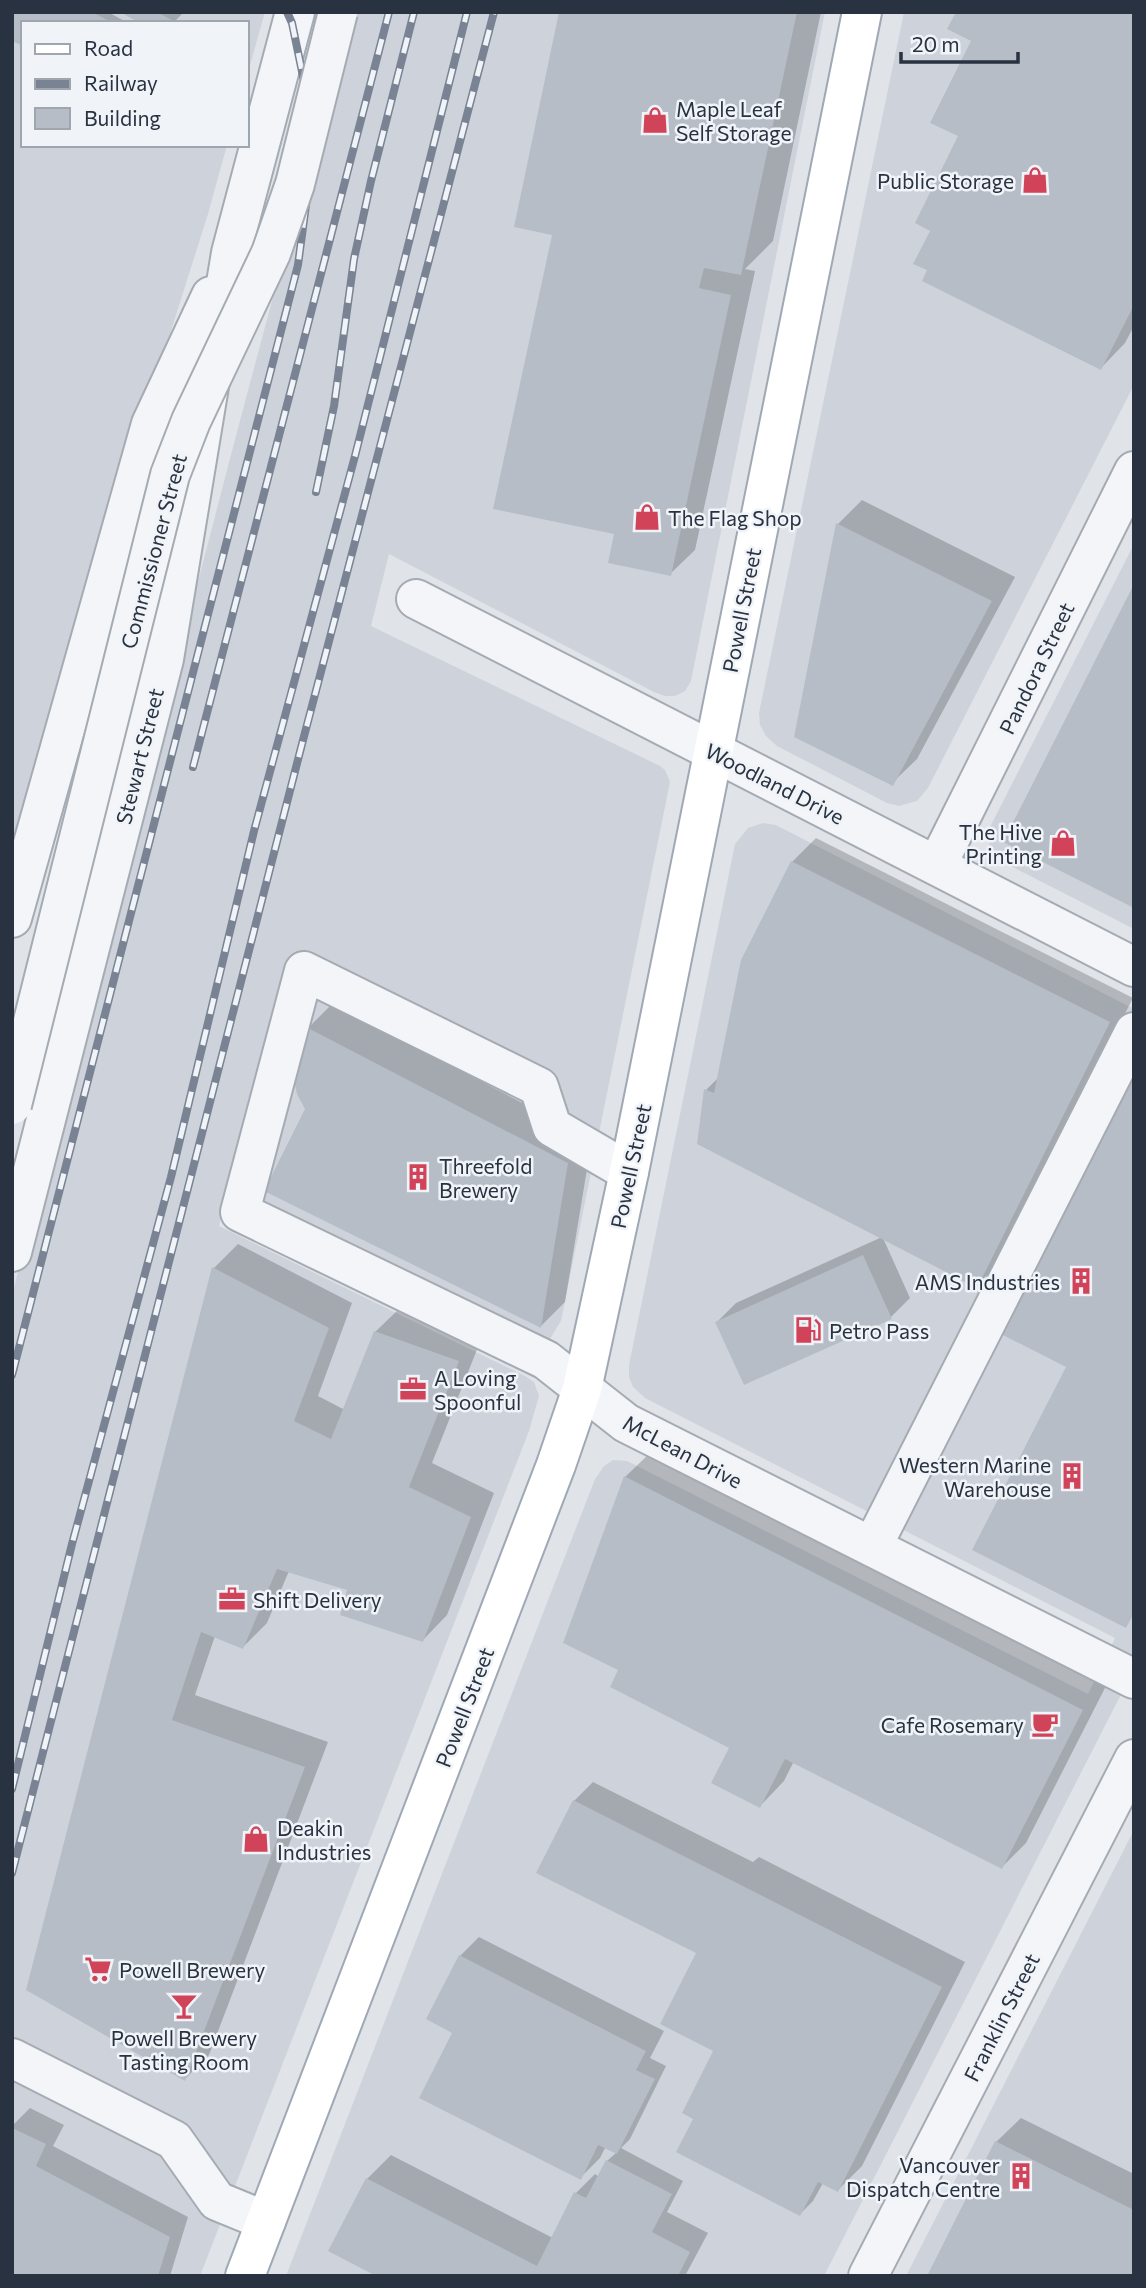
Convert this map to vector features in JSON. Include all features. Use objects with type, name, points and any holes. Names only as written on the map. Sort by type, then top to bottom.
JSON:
[{"type":"main road","name":"Powell Street","points":[[245,2276],[542,1503],[582,1389],[629,1172],[862,12]]},
{"type":"street","name":"Stewart Street","points":[[12,1252],[164,659],[231,253],[295,12]]},
{"type":"street","name":"Commissioner Street","points":[[12,1105],[170,475],[191,421],[271,253],[295,184],[338,12]]},
{"type":"street","name":"Stewart Street","points":[[12,918],[151,424],[231,253]]},
{"type":"street","name":"Pandora Street","points":[[937,864],[1134,471]]},
{"type":"street","name":"Woodland Drive","points":[[416,599],[1134,967]]},
{"type":"street","name":"McLean Drive","points":[[629,1172],[552,1127],[539,1087],[304,971],[240,1212],[546,1360],[626,1423],[1134,1679]]},
{"type":"street","points":[[872,1547],[1134,1032]]},
{"type":"street","name":"Franklin Street","points":[[868,2276],[1134,1759]]},
{"type":"street","points":[[12,2058],[174,2140],[217,2201],[266,2221]]},
{"type":"shaded area","points":[[12,12],[265,12],[248,72],[248,21],[21,21],[21,147],[226,147],[208,214],[49,716],[12,859]]},
{"type":"shaded area","points":[[349,12],[825,12],[691,681],[685,691],[675,696],[654,692],[389,554],[371,626],[660,766],[665,770],[670,782],[561,1321],[550,1339],[541,1341],[228,1187],[219,1226],[525,1376],[534,1382],[539,1396],[529,1431],[200,2276],[12,2276],[12,1295]]},
{"type":"shaded area","points":[[904,12],[1134,12],[1134,385],[928,788],[917,801],[899,806],[887,803],[777,746],[766,736],[760,725],[759,713]]},
{"type":"shaded area","points":[[1134,544],[1134,929],[997,859],[990,851],[988,836],[990,827]]},
{"type":"shaded area","points":[[763,823],[776,825],[1134,1009],[1134,1669],[824,2276],[286,2276],[595,1479],[604,1466],[613,1460],[627,1461],[1088,1694],[1115,1638],[645,1398],[633,1387],[629,1377],[629,1365],[735,844],[748,828]]},
{"type":"shaded area","points":[[1134,1830],[1134,2276],[906,2276]]},
{"type":"building","points":[[12,12],[92,12],[109,21],[21,21],[21,45],[12,41]]},
{"type":"building","points":[[120,12],[157,12],[173,21],[136,21]]},
{"type":"building","points":[[559,12],[797,12],[741,275],[704,268],[699,288],[731,295],[671,576],[608,563],[614,534],[493,509],[552,235],[514,227]]},
{"type":"building","name":"Public Storage","points":[[956,12],[1134,12],[1134,305],[1101,370],[922,281],[927,270],[913,264],[930,231],[915,223],[958,136],[930,123],[971,41],[947,29]]},
{"type":"building","points":[[836,523],[992,601],[893,786],[794,737]]},
{"type":"building","points":[[1134,584],[1134,908],[1003,842]]},
{"type":"building","points":[[791,861],[1110,1022],[977,1288],[697,1144],[704,1089],[714,1093],[741,960]]},
{"type":"building","name":"Threefold Brewery","points":[[306,1027],[568,1163],[541,1328],[264,1191],[305,1109],[297,1094],[292,1071]]},
{"type":"building","points":[[1134,1073],[1134,1613],[1126,1628],[972,1550],[1066,1367],[1001,1334]]},
{"type":"building","points":[[863,1255],[892,1319],[744,1385],[715,1322]]},
{"type":"building","points":[[212,1267],[329,1328],[294,1421],[331,1439],[374,1331],[459,1361],[409,1487],[471,1517],[423,1642],[340,1615],[347,1590],[277,1569],[243,1649],[201,1632],[172,1720],[305,1767],[185,2081],[26,1990]]},
{"type":"building","points":[[624,1476],[1083,1710],[1002,1869],[785,1759],[760,1808],[711,1783],[729,1748],[610,1687],[618,1670],[563,1643]]},
{"type":"building","points":[[573,1800],[942,1987],[838,2192],[818,2182],[800,2216],[676,2152],[693,2119],[682,2113],[713,2051],[660,2024],[696,1953],[536,1873]]},
{"type":"building","points":[[459,1955],[646,2051],[636,2070],[655,2079],[617,2154],[598,2145],[581,2180],[419,2098],[452,2033],[426,2019]]},
{"type":"building","points":[[12,2128],[46,2144],[36,2166],[170,2237],[158,2276],[12,2276]]},
{"type":"building","name":"Vancouver Dispatch Centre","points":[[995,2141],[1134,2210],[1134,2276],[927,2276]]},
{"type":"building","points":[[606,2160],[672,2194],[652,2232],[690,2252],[678,2276],[376,2276],[328,2251],[366,2178],[537,2266],[574,2192],[586,2198]]},
{"type":"railway","points":[[12,1375],[298,265],[311,167],[307,96],[292,23],[287,12]]},
{"type":"railway","points":[[193,767],[389,12]]},
{"type":"railway","points":[[316,492],[334,406],[354,259],[414,12]]},
{"type":"railway","points":[[12,1789],[72,1544],[171,1177],[254,831],[355,456],[467,12]]},
{"type":"railway","points":[[12,1873],[302,744],[494,12]]},
{"type":"place","name":"Maple Leaf Self Storage","points":[[655,120]]},
{"type":"place","name":"Public Storage","points":[[1035,180]]},
{"type":"place","name":"The Flag Shop","points":[[647,517]]},
{"type":"place","name":"The Hive Printing","points":[[1063,843]]},
{"type":"place","name":"Threefold Brewery","points":[[418,1177]]},
{"type":"place","name":"AMS Industries","points":[[1081,1281]]},
{"type":"place","name":"Petro Pass","points":[[808,1330]]},
{"type":"place","name":"A Loving Spoonful","points":[[413,1389]]},
{"type":"place","name":"Western Marine Warehouse","points":[[1072,1476]]},
{"type":"place","name":"Shift Delivery","points":[[232,1599]]},
{"type":"place","name":"Cafe Rosemary","points":[[1045,1724]]},
{"type":"place","name":"Deakin Industries","points":[[256,1839]]},
{"type":"place","name":"Powell Brewery","points":[[98,1969]]},
{"type":"place","name":"Powell Brewery Tasting Room","points":[[184,2006]]},
{"type":"place","name":"Vancouver Dispatch Centre","points":[[1021,2176]]}]
